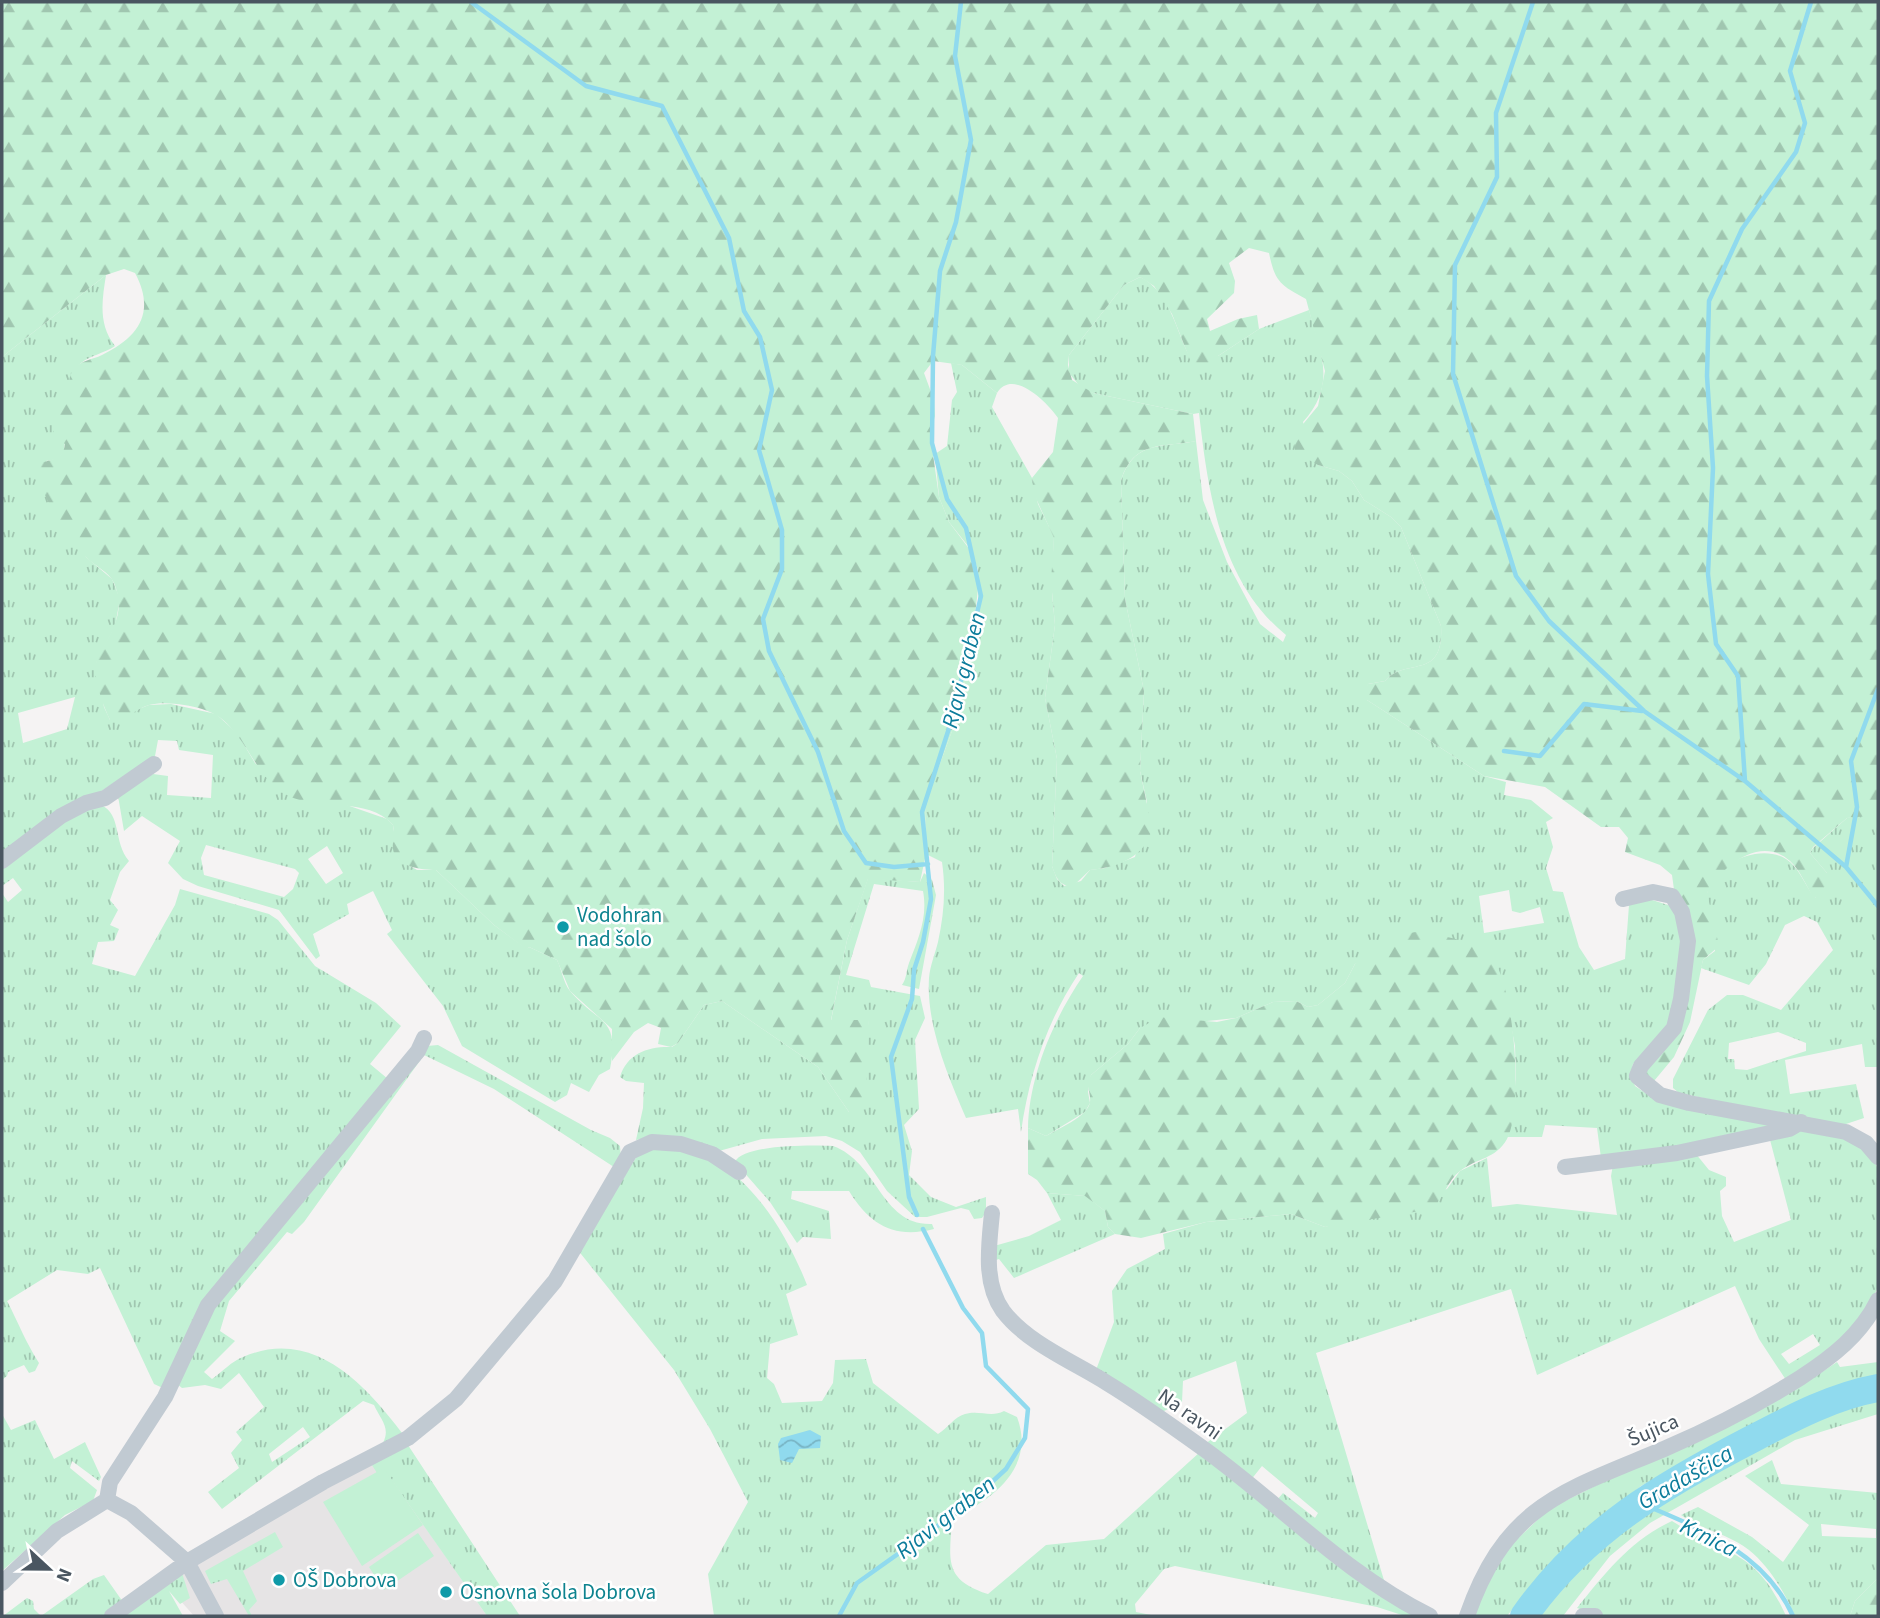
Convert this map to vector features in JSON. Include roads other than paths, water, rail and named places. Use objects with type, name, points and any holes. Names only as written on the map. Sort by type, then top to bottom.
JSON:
[{"type":"street","points":[[2,861],[61,816],[86,803],[105,798],[154,764]]},
{"type":"street","points":[[1623,899],[1653,892],[1672,896],[1682,912],[1688,941],[1674,1028],[1640,1066],[1637,1076],[1660,1095],[1689,1103],[1846,1132],[1866,1143],[1878,1157]]},
{"type":"street","points":[[2,1583],[57,1531],[107,1500],[110,1482],[165,1397],[208,1305],[418,1051],[424,1038]]},
{"type":"street","points":[[1565,1167],[1677,1153],[1789,1129],[1801,1122]]},
{"type":"street","points":[[111,1616],[187,1562],[323,1482],[408,1438],[456,1399],[555,1281],[630,1152],[652,1142],[681,1144],[712,1154],[739,1171]]},
{"type":"street","name":"Na ravni","points":[[992,1213],[992,1289],[1005,1314],[1039,1342],[1109,1384],[1213,1455],[1344,1562],[1400,1602],[1430,1616]]},
{"type":"street","name":"Šujica","points":[[1467,1616],[1479,1580],[1504,1544],[1521,1522],[1557,1494],[1586,1479],[1684,1440],[1785,1388],[1837,1351],[1865,1324],[1878,1300]]},
{"type":"street","points":[[107,1500],[131,1513],[187,1562],[216,1616]]},
{"type":"street","points":[[1583,1616],[1595,1616]]},
{"type":"water","points":[[810,1430],[821,1436],[820,1448],[799,1449],[792,1463],[780,1460],[778,1444],[781,1438]]},
{"type":"waterway","points":[[471,2],[586,86],[662,106],[729,238],[744,311],[760,337],[772,390],[759,450],[782,530],[782,569],[763,619],[769,651],[818,752],[844,831],[866,863],[894,867],[928,864]]},
{"type":"waterway","name":"Rjavi graben","points":[[917,1215],[909,1197],[891,1057],[912,999],[914,970],[923,942],[931,899],[922,812],[952,719],[981,596],[966,528],[947,499],[932,443],[933,356],[940,271],[956,222],[971,140],[955,56],[961,2]]},
{"type":"waterway","points":[[1533,2],[1496,113],[1497,177],[1455,265],[1453,374],[1516,576],[1549,621],[1644,711],[1745,781],[1846,867],[1878,906]]},
{"type":"waterway","points":[[1745,781],[1738,676],[1716,644],[1708,574],[1713,468],[1707,376],[1709,301],[1742,229],[1796,152],[1805,123],[1790,71],[1811,2]]},
{"type":"waterway","points":[[1846,867],[1857,807],[1851,761],[1878,689]]},
{"type":"waterway","points":[[1504,751],[1540,756],[1584,704],[1642,711]]},
{"type":"waterway","name":"Rjavi graben","points":[[839,1616],[857,1583],[967,1505],[1006,1469],[1025,1438],[1028,1409],[986,1366],[982,1333],[963,1308],[923,1229]]},
{"type":"waterway","name":"Gradaščica","points":[[1524,1616],[1573,1559],[1600,1534],[1657,1492],[1799,1415],[1846,1396],[1878,1388]]},
{"type":"waterway","name":"Krnica","points":[[1640,1503],[1708,1533],[1748,1559],[1781,1594],[1793,1616]]},
{"type":"place","name":"Vodohran nad šolo","points":[[563,927]]},
{"type":"place","name":"OŠ Dobrova","points":[[279,1580]]},
{"type":"place","name":"Osnovna šola Dobrova","points":[[446,1592]]}]
